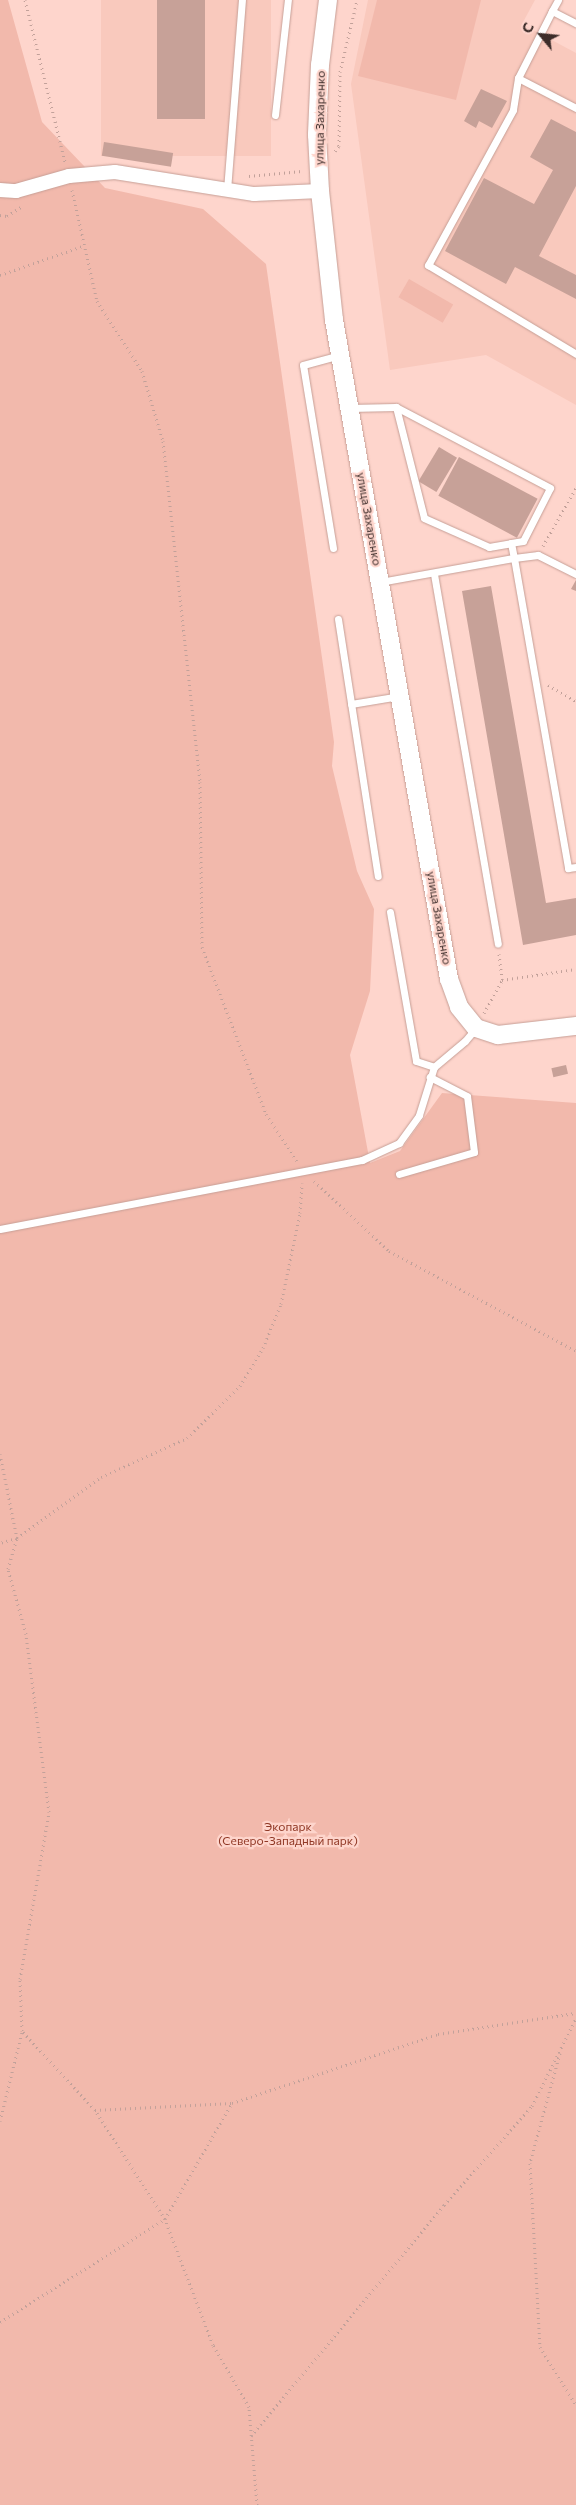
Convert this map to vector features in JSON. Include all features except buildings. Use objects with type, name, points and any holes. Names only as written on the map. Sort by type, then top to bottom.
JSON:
[{"type":"street","name":"улица Захаренко","points":[[328,0],[318,100],[319,169],[340,355],[449,980],[459,1007],[476,1028]]},
{"type":"street","points":[[0,190],[16,191],[69,176],[115,172],[254,194],[320,191]]},
{"type":"street","points":[[476,1028],[498,1035],[576,1026]]},
{"type":"lane","points":[[226,190],[242,0]]},
{"type":"lane","points":[[275,115],[288,0]]},
{"type":"lane","points":[[558,0],[518,78],[513,110],[428,265],[576,354]]},
{"type":"lane","points":[[552,11],[576,23]]},
{"type":"lane","points":[[518,78],[576,108]]},
{"type":"lane","points":[[333,548],[302,365],[340,355]]},
{"type":"lane","points":[[349,408],[396,407],[550,488],[523,541],[489,547],[424,518],[396,407]]},
{"type":"lane","points":[[511,543],[568,868],[576,867]]},
{"type":"lane","points":[[380,582],[434,574],[538,554],[576,574]]},
{"type":"lane","points":[[434,574],[498,943]]},
{"type":"lane","points":[[338,619],[378,876]]},
{"type":"lane","points":[[351,704],[400,696]]},
{"type":"lane","points":[[390,912],[416,1062],[434,1067]]},
{"type":"lane","points":[[0,1229],[362,1160],[399,1143],[419,1115],[434,1067],[466,1041],[476,1028]]},
{"type":"lane","points":[[399,1174],[474,1152],[467,1096],[430,1077]]},
{"type":"path","points":[[25,0],[69,176],[83,246],[97,301],[142,371],[163,441],[200,782],[202,947],[266,1114],[303,1170],[389,1250],[576,1351]]},
{"type":"path","points":[[239,177],[319,169],[339,146],[340,72],[357,0]]},
{"type":"path","points":[[0,275],[83,246]]},
{"type":"path","points":[[538,554],[576,488]]},
{"type":"path","points":[[535,678],[576,700]]},
{"type":"path","points":[[476,1028],[502,980],[498,943]]},
{"type":"path","points":[[502,980],[576,969]]},
{"type":"path","points":[[0,1544],[17,1538],[100,1477],[187,1438],[240,1386],[263,1348],[281,1304],[300,1213],[303,1170]]},
{"type":"path","points":[[0,1454],[17,1538],[8,1569],[26,1634],[49,1812],[20,1979],[22,2031],[0,2121]]},
{"type":"path","points":[[95,2110],[232,2103],[438,2034],[576,2013]]},
{"type":"path","points":[[251,2436],[444,2205],[532,2106],[576,2018]]},
{"type":"path","points":[[22,2031],[95,2110],[165,2219],[213,2345],[249,2407],[257,2505]]},
{"type":"path","points":[[562,2046],[530,2163],[540,2347],[576,2405]]},
{"type":"path","points":[[0,2322],[165,2219],[232,2103]]},
{"type":"shaded area","points":[[101,0],[271,0],[271,156],[101,156]]},
{"type":"shaded area","points":[[368,0],[535,0],[522,24],[576,53],[576,405],[486,355],[390,370],[351,84]]},
{"type":"green space","name":"Экопарк (Северо-Западный парк)","points":[[0,0],[8,0],[42,122],[105,188],[203,209],[266,264],[334,742],[332,766],[357,871],[374,909],[370,991],[350,1055],[370,1163],[400,1151],[442,1093],[576,1103],[576,2505],[0,2505]]},
{"type":"green space","points":[[377,0],[481,0],[456,100],[358,76]]},
{"type":"green space","points":[[409,279],[453,304],[443,323],[398,297]]}]
